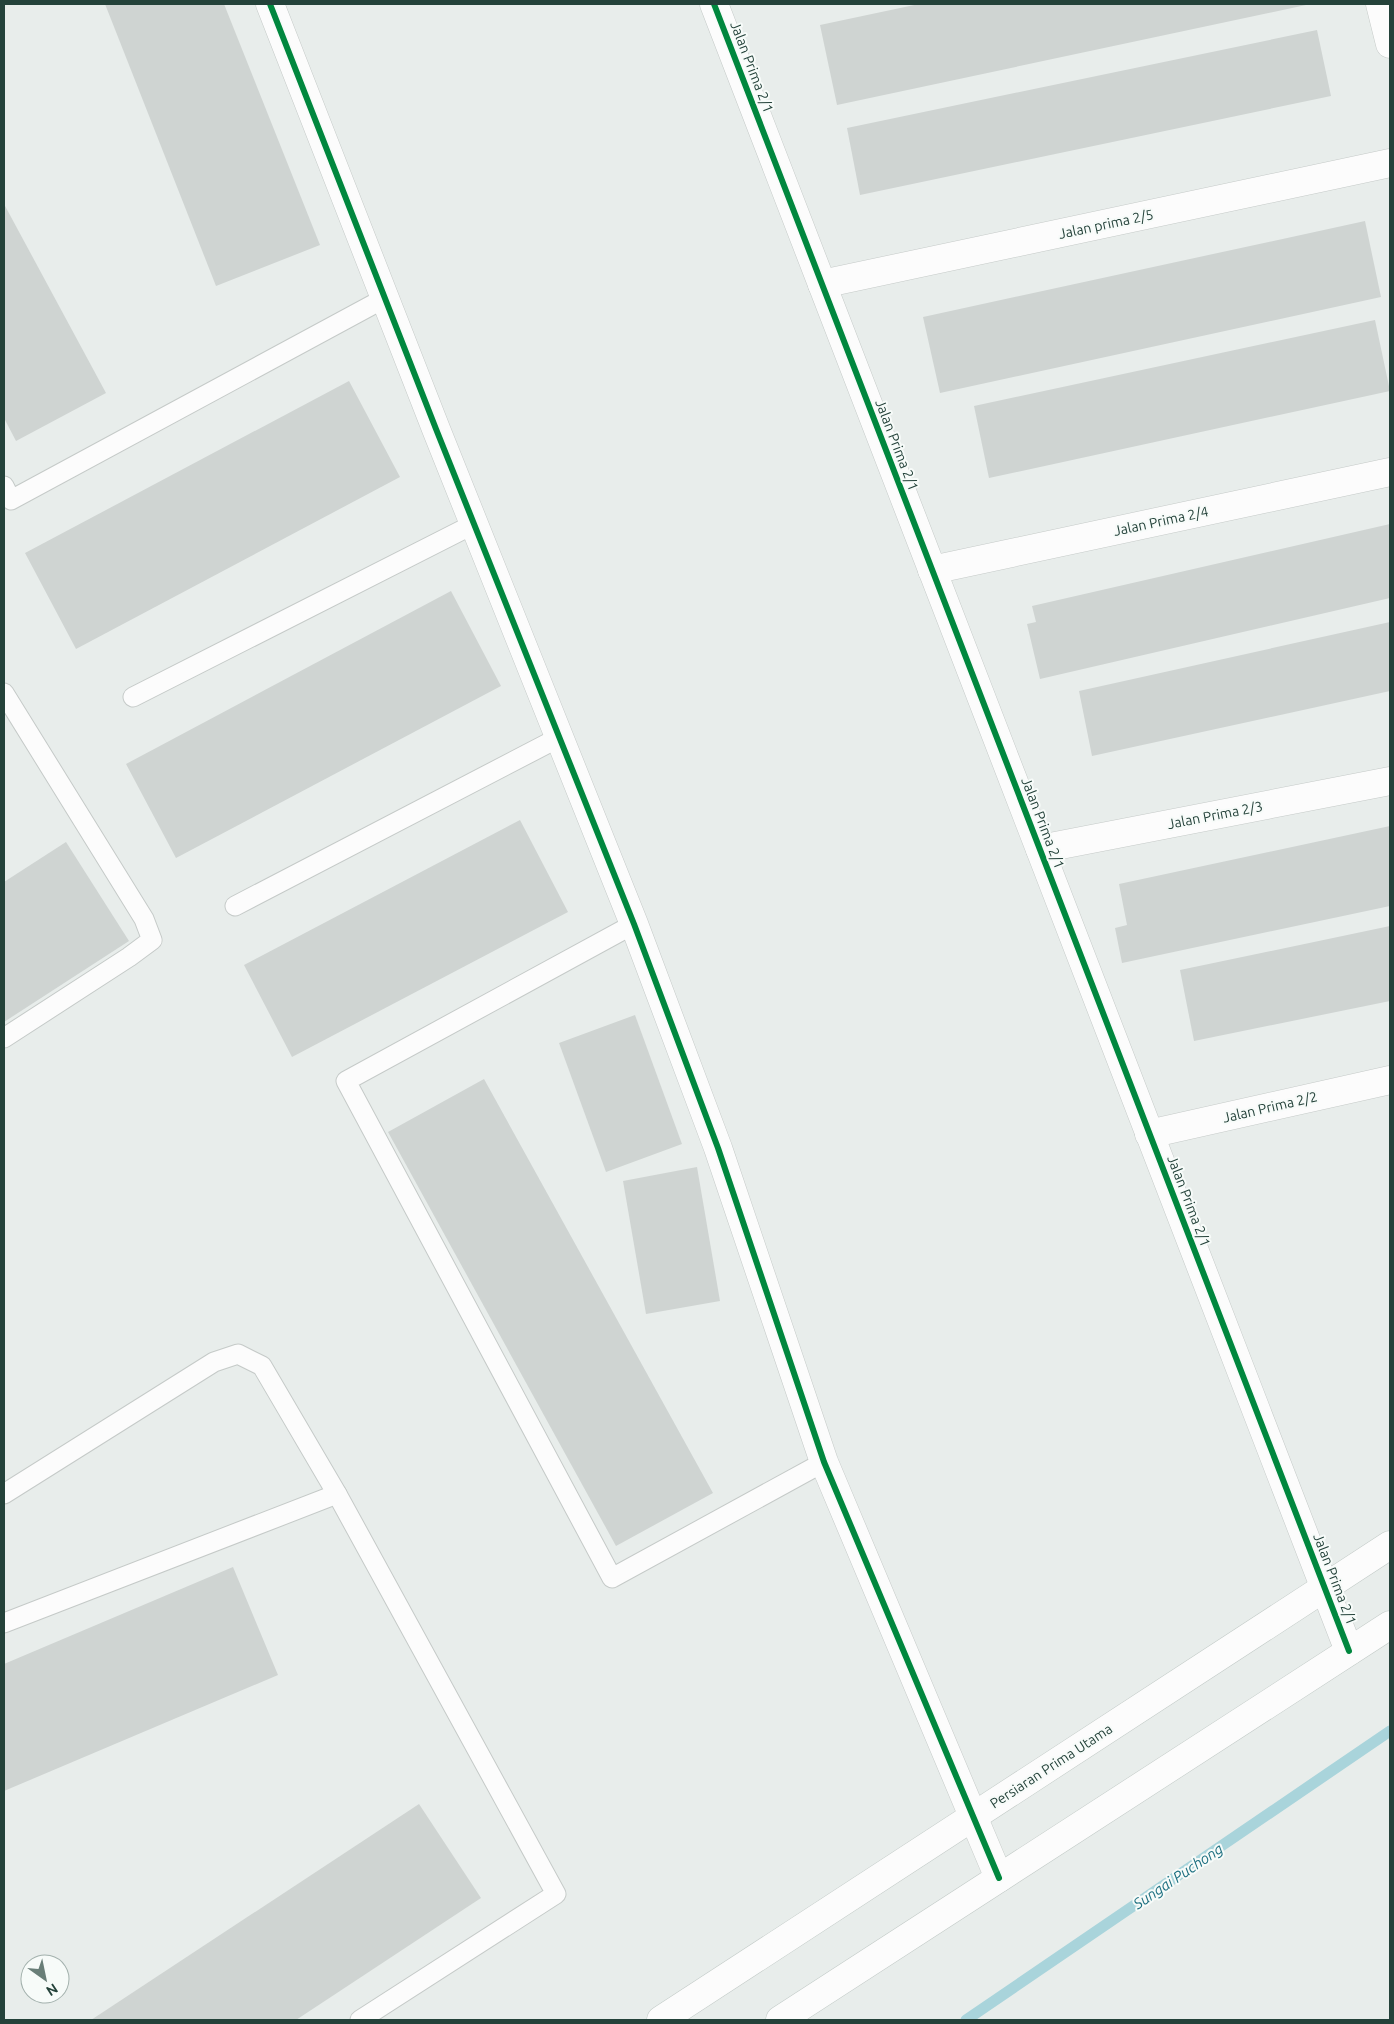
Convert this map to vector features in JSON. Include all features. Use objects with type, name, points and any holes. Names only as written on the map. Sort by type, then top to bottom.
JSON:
[{"type":"street","points":[[270,4],[474,524],[634,924],[718,1148],[824,1462],[999,1878]]},
{"type":"street","name":"Jalan Prima 2/1","points":[[714,4],[1349,1651]]},
{"type":"street","points":[[1380,4],[1390,44]]},
{"type":"street","name":"Jalan prima 2/5","points":[[822,284],[1390,163]]},
{"type":"street","name":"Jalan Prima 2/4","points":[[932,570],[1390,472]]},
{"type":"street","name":"Jalan Prima 2/3","points":[[1040,849],[1390,781]]},
{"type":"street","name":"Jalan Prima 2/2","points":[[1149,1134],[1390,1080]]},
{"type":"street","name":"Persiaran Prima Utama","points":[[661,2020],[1390,1545]]},
{"type":"street","points":[[780,2020],[1390,1625]]},
{"type":"lane","points":[[4,486],[11,500],[385,298]]},
{"type":"lane","points":[[133,697],[474,524]]},
{"type":"lane","points":[[4,693],[144,918],[152,940],[4,1038]]},
{"type":"lane","points":[[235,906],[560,737]]},
{"type":"lane","points":[[634,924],[346,1081],[612,1578],[824,1462]]},
{"type":"lane","points":[[4,1494],[214,1362],[238,1354],[262,1366],[336,1494],[556,1894],[360,2020]]},
{"type":"lane","points":[[4,1623],[336,1494]]},
{"type":"building","points":[[105,4],[224,4],[320,245],[216,286]]},
{"type":"building","points":[[919,4],[1306,5],[837,105],[820,25]]},
{"type":"building","points":[[1317,30],[1331,96],[860,195],[847,128]]},
{"type":"building","points":[[4,204],[106,393],[16,441],[4,418]]},
{"type":"building","points":[[1365,221],[1381,297],[940,393],[923,317]]},
{"type":"building","points":[[1375,320],[1390,391],[989,478],[974,406]]},
{"type":"building","points":[[349,381],[400,477],[76,649],[25,553]]},
{"type":"building","points":[[1390,524],[1390,598],[1040,679],[1027,624],[1036,622],[1032,606]]},
{"type":"building","points":[[451,591],[501,686],[176,858],[126,764]]},
{"type":"building","points":[[1390,622],[1390,691],[1092,756],[1079,691]]},
{"type":"building","points":[[520,820],[568,912],[292,1057],[244,965]]},
{"type":"building","points":[[1390,826],[1390,906],[1122,963],[1115,928],[1127,925],[1119,884]]},
{"type":"building","points":[[66,842],[129,941],[4,1022],[4,882]]},
{"type":"building","points":[[1390,926],[1390,1001],[1194,1041],[1180,970]]},
{"type":"building","points":[[635,1015],[682,1144],[606,1172],[559,1043]]},
{"type":"building","points":[[484,1079],[713,1493],[616,1546],[388,1132]]},
{"type":"building","points":[[697,1167],[720,1301],[646,1314],[623,1181]]},
{"type":"building","points":[[233,1567],[278,1675],[4,1791],[4,1664]]},
{"type":"building","points":[[419,1804],[481,1898],[296,2020],[91,2020]]},
{"type":"waterway","name":"Sungai Puchong","points":[[966,2020],[1390,1731]]},
{"type":"cycle path","points":[[270,4],[436,429],[634,924],[718,1148],[824,1462],[999,1878]]},
{"type":"cycle path","points":[[714,4],[1349,1651]]}]
